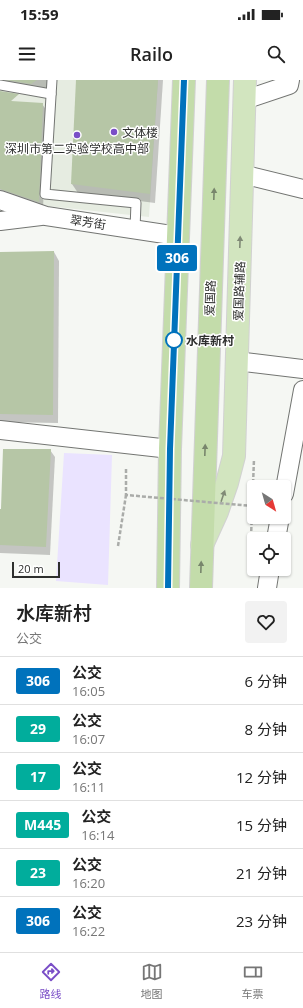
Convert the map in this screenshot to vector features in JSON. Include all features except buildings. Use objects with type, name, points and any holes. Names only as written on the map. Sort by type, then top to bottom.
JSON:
[{"type":"highway","points":[[168,588],[170,449],[184,80]]},
{"type":"highway","name":"爱国路","points":[[201,588],[218,80]]},
{"type":"main road","name":"爱国路辅路","points":[[202,545],[217,512],[234,456],[245,90]]},
{"type":"street","points":[[245,90],[289,85],[290,80]]},
{"type":"street","points":[[242,174],[303,189]]},
{"type":"street","name":"翠芳街","points":[[0,200],[46,216],[178,236]]},
{"type":"street","points":[[0,221],[46,216]]},
{"type":"street","points":[[236,361],[303,369]]},
{"type":"street","points":[[287,480],[303,390]]},
{"type":"street","points":[[0,430],[170,449]]},
{"type":"street","points":[[267,588],[269,576]]},
{"type":"lane","points":[[52,80],[45,194],[136,203],[135,230]]},
{"type":"lane","points":[[0,85],[51,94]]},
{"type":"path","points":[[253,480],[254,456]]},
{"type":"path","points":[[118,546],[126,495],[126,469]]},
{"type":"path","points":[[126,495],[247,506]]},
{"type":"shaded area","name":"深圳市第二实验学校高中部","points":[[0,80],[158,80],[149,217],[48,206],[0,189]]},
{"type":"shaded area","points":[[64,453],[112,455],[108,585],[56,581]]},
{"type":"bus line","name":"306","points":[[168,588],[170,449],[184,80]]},
{"type":"place","name":"文体楼","points":[[114,132]]},
{"type":"place","name":"深圳市第二实验学校高中部","points":[[77,135]]},
{"type":"place","name":"水库新村","points":[[174,340]]}]
